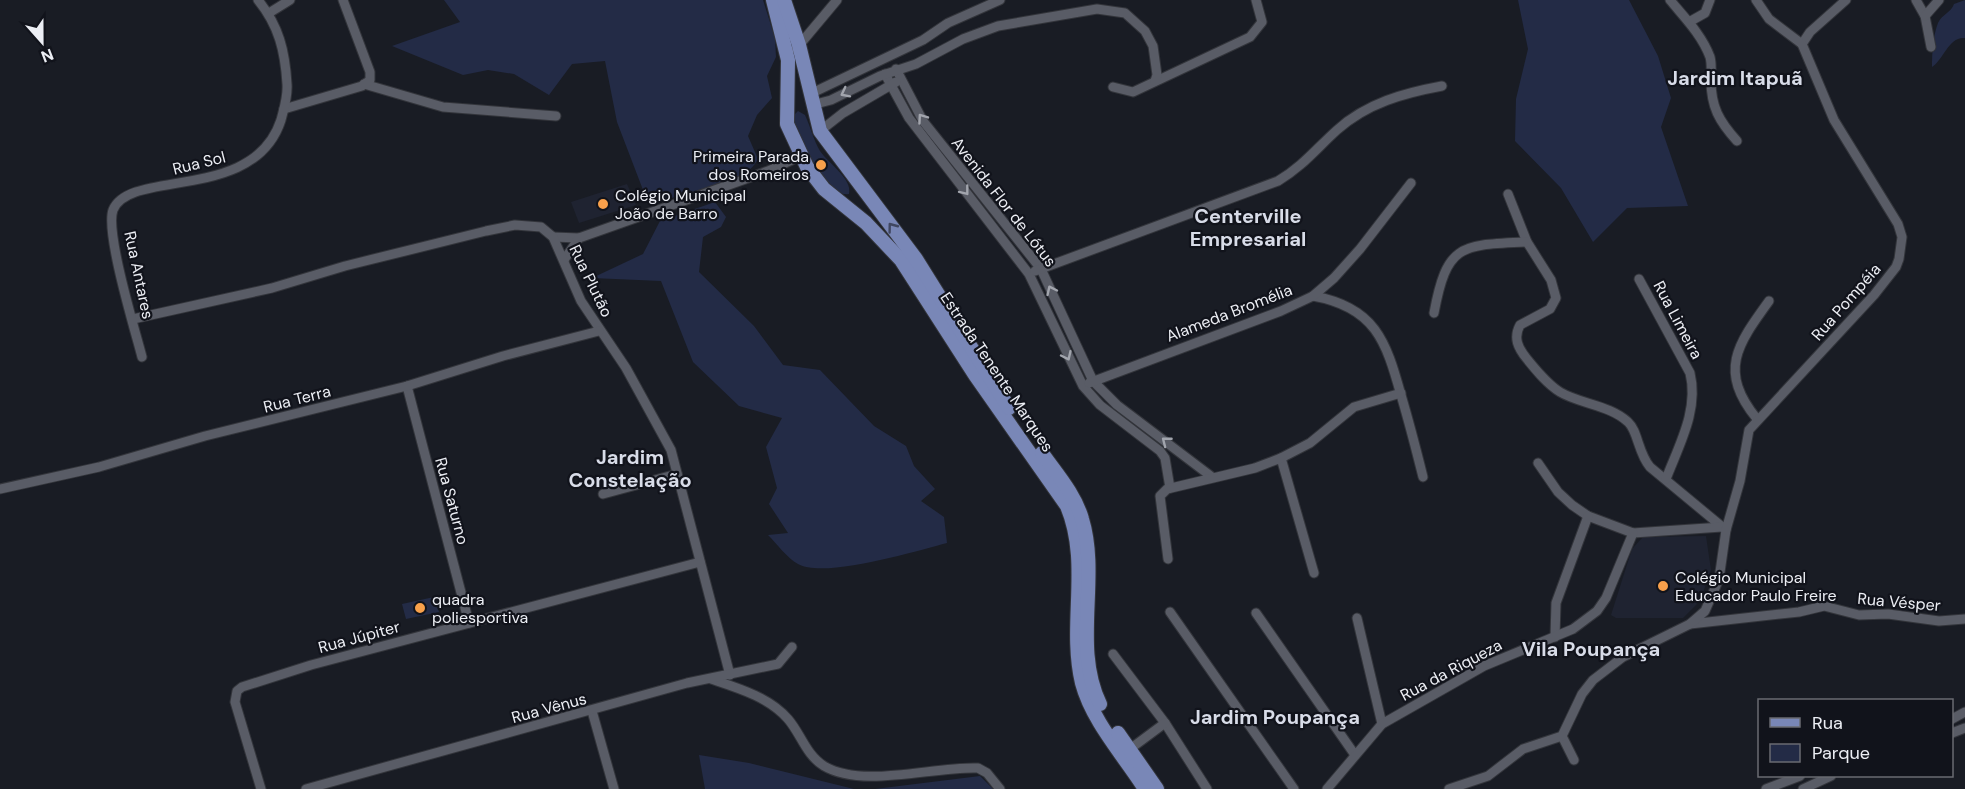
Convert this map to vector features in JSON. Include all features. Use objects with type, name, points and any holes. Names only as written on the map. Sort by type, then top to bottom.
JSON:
[{"type":"main road","name":"Estrada Tenente Marques","points":[[773,0],[788,60],[787,124],[807,167],[817,182],[886,242],[901,260],[975,375],[1067,506],[1073,520],[1080,556],[1078,648],[1082,681],[1094,711],[1145,789]]},
{"type":"main road","name":"Estrada Tenente Marques","points":[[784,0],[815,101],[820,131],[916,259],[984,370],[1075,501],[1082,517],[1089,554],[1088,648],[1091,678],[1101,705],[1157,789]]},
{"type":"main road","points":[[786,112],[795,103],[815,101]]},
{"type":"main road","points":[[833,195],[848,198],[852,196],[855,191],[855,178]]},
{"type":"street","name":"Rua Sol","points":[[120,200],[129,194],[237,169],[260,154],[269,144],[278,129],[288,92],[284,46],[269,13],[258,0]]},
{"type":"street","points":[[269,13],[290,0]]},
{"type":"street","points":[[284,109],[364,84],[370,80],[370,72],[343,0]]},
{"type":"street","points":[[788,60],[837,0]]},
{"type":"street","points":[[815,101],[948,24],[1000,0]]},
{"type":"street","points":[[1113,87],[1133,93],[1257,32],[1262,22],[1256,0]]},
{"type":"street","points":[[1670,0],[1689,22],[1711,60],[1714,111],[1719,121],[1737,141]]},
{"type":"street","points":[[1689,22],[1705,13],[1710,0]]},
{"type":"street","name":"Rua Pompéia","points":[[1690,624],[1705,611],[1713,596],[1723,560],[1724,529],[1740,482],[1745,445],[1757,419],[1813,362],[1885,282],[1896,267],[1902,246],[1898,224],[1834,120],[1802,44],[1769,18],[1756,0]]},
{"type":"street","points":[[1802,44],[1810,32],[1846,0]]},
{"type":"street","points":[[1916,0],[1925,16],[1930,47]]},
{"type":"street","points":[[1925,16],[1939,0]]},
{"type":"street","points":[[815,101],[885,74],[898,74],[963,39],[998,26],[1067,13],[1111,9],[1125,13],[1145,31],[1153,46],[1157,75],[1155,81]]},
{"type":"street","name":"Avenida Flor de Lótus","points":[[885,74],[913,124],[1029,274],[1083,386],[1100,405],[1160,451],[1165,458],[1170,488]]},
{"type":"street","points":[[820,131],[891,86],[898,74]]},
{"type":"street","name":"Avenida Flor de Lótus","points":[[898,74],[923,121],[1041,269],[1093,381],[1117,405],[1212,477]]},
{"type":"street","points":[[364,84],[443,107],[556,116]]},
{"type":"street","points":[[1029,274],[1278,181],[1299,168],[1336,130],[1365,109],[1399,96],[1442,86]]},
{"type":"street","points":[[815,101],[832,112],[831,122]]},
{"type":"street","points":[[553,237],[579,238],[768,171],[792,160],[800,152]]},
{"type":"street","points":[[768,171],[798,165],[807,167]]},
{"type":"street","name":"Alameda Bromélia","points":[[1083,386],[1281,312],[1313,296],[1334,279],[1411,183]]},
{"type":"street","points":[[1508,194],[1527,242],[1551,280],[1556,298],[1550,309],[1520,325],[1516,341],[1521,351],[1547,381],[1559,391],[1628,421],[1642,457],[1724,529]]},
{"type":"street","name":"Rua Antares","points":[[120,200],[111,216],[116,253],[142,357]]},
{"type":"street","name":"Rua Plutão","points":[[133,319],[272,288],[345,266],[515,225],[541,227],[553,237],[581,301],[626,368],[663,431],[677,474],[730,675]]},
{"type":"street","points":[[564,260],[579,238]]},
{"type":"street","points":[[1434,313],[1441,278],[1452,258],[1475,246],[1527,242]]},
{"type":"street","name":"Rua Limeira","points":[[1639,279],[1689,373],[1693,386],[1691,414],[1666,479]]},
{"type":"street","points":[[1313,296],[1341,304],[1371,322],[1382,336],[1401,393],[1423,477]]},
{"type":"street","points":[[1757,419],[1736,387],[1735,363],[1750,328],[1769,301]]},
{"type":"street","name":"Rua Terra","points":[[0,489],[99,467],[205,436],[407,387],[503,356],[599,331]]},
{"type":"street","name":"Rua Saturno","points":[[407,387],[469,623]]},
{"type":"street","points":[[1168,559],[1160,496],[1170,488],[1255,468],[1281,458],[1320,437],[1354,407],[1401,393]]},
{"type":"street","points":[[1281,458],[1314,573]]},
{"type":"street","points":[[1538,463],[1558,492],[1588,516],[1633,533],[1724,529]]},
{"type":"street","points":[[603,495],[677,474]]},
{"type":"street","points":[[1555,637],[1556,603],[1588,516]]},
{"type":"street","name":"Rua da Riqueza","points":[[1327,789],[1382,724],[1484,666],[1585,622],[1606,598],[1633,533]]},
{"type":"street","name":"Rua Júpiter","points":[[261,789],[235,702],[237,691],[261,679],[700,562]]},
{"type":"street","name":"Rua Vésper","points":[[1690,624],[1799,612],[1824,606],[1859,615],[1888,614],[1939,621],[1965,619]]},
{"type":"street","points":[[1170,612],[1294,789]]},
{"type":"street","points":[[1256,613],[1355,755]]},
{"type":"street","points":[[1357,618],[1382,724]]},
{"type":"street","points":[[1449,789],[1488,776],[1523,749],[1562,736],[1582,694],[1593,680],[1623,657],[1690,624]]},
{"type":"street","name":"Rua Vênus","points":[[306,789],[709,679],[778,664],[792,647]]},
{"type":"street","points":[[1113,654],[1165,723],[1207,789]]},
{"type":"street","points":[[709,679],[751,693],[778,710],[789,720],[815,760],[825,767],[860,776],[978,768],[987,773],[1000,789]]},
{"type":"street","points":[[592,711],[614,789]]},
{"type":"street","points":[[1130,749],[1165,723]]},
{"type":"street","points":[[1562,736],[1574,760]]},
{"type":"street","points":[[1766,789],[1797,777]]},
{"type":"street","points":[[1803,789],[1829,777]]},
{"type":"shaded area","name":"Colégio Municipal João de Barro","points":[[627,184],[636,205],[579,223],[571,202]]},
{"type":"shaded area","name":"Colégio Municipal Educador Paulo Freire","points":[[1706,536],[1711,570],[1700,601],[1683,618],[1616,618],[1611,615],[1632,549],[1643,537]]},
{"type":"green space","points":[[444,0],[763,0],[775,38],[776,57],[767,76],[772,98],[757,115],[748,136],[758,159],[739,177],[710,188],[665,200],[653,206],[648,203],[617,122],[605,61],[572,64],[549,95],[514,74],[488,70],[463,75],[392,46],[460,22]]},
{"type":"green space","points":[[1518,0],[1629,0],[1658,56],[1671,98],[1661,127],[1688,206],[1627,208],[1593,242],[1561,188],[1515,141],[1516,99],[1528,49]]},
{"type":"green space","points":[[1965,0],[1965,38],[1959,38],[1951,44],[1932,67],[1933,45],[1938,23],[1954,4]]},
{"type":"green space","points":[[798,111],[805,115],[820,151],[844,177],[849,194],[839,193],[830,187],[814,167],[792,122],[793,116]]},
{"type":"green space","points":[[715,202],[726,217],[721,227],[703,237],[699,272],[754,326],[783,365],[820,370],[874,426],[906,446],[914,466],[935,489],[921,501],[944,517],[947,543],[848,566],[811,568],[798,564],[786,555],[768,535],[788,533],[769,504],[777,488],[766,447],[782,418],[739,406],[693,362],[661,281],[592,278],[643,254],[660,221]]},
{"type":"green space","name":"quadra poliesportiva","points":[[434,597],[439,612],[406,619],[402,604]]},
{"type":"green space","points":[[699,755],[749,763],[854,789],[705,789]]},
{"type":"green space","points":[[980,776],[993,789],[875,789]]},
{"type":"place","name":"Primeira Parada dos Romeiros","points":[[821,165]]},
{"type":"place","name":"Colégio Municipal João de Barro","points":[[603,204]]},
{"type":"place","name":"Colégio Municipal Educador Paulo Freire","points":[[1663,586]]},
{"type":"place","name":"quadra poliesportiva","points":[[420,608]]},
{"type":"district","name":"Jardim Itapuã","points":[[1735,78]]},
{"type":"district","name":"Centerville Empresarial","points":[[1248,228]]},
{"type":"district","name":"Jardim Constelação","points":[[630,468]]},
{"type":"district","name":"Vila Poupança","points":[[1591,649]]},
{"type":"district","name":"Jardim Poupança","points":[[1275,717]]}]
